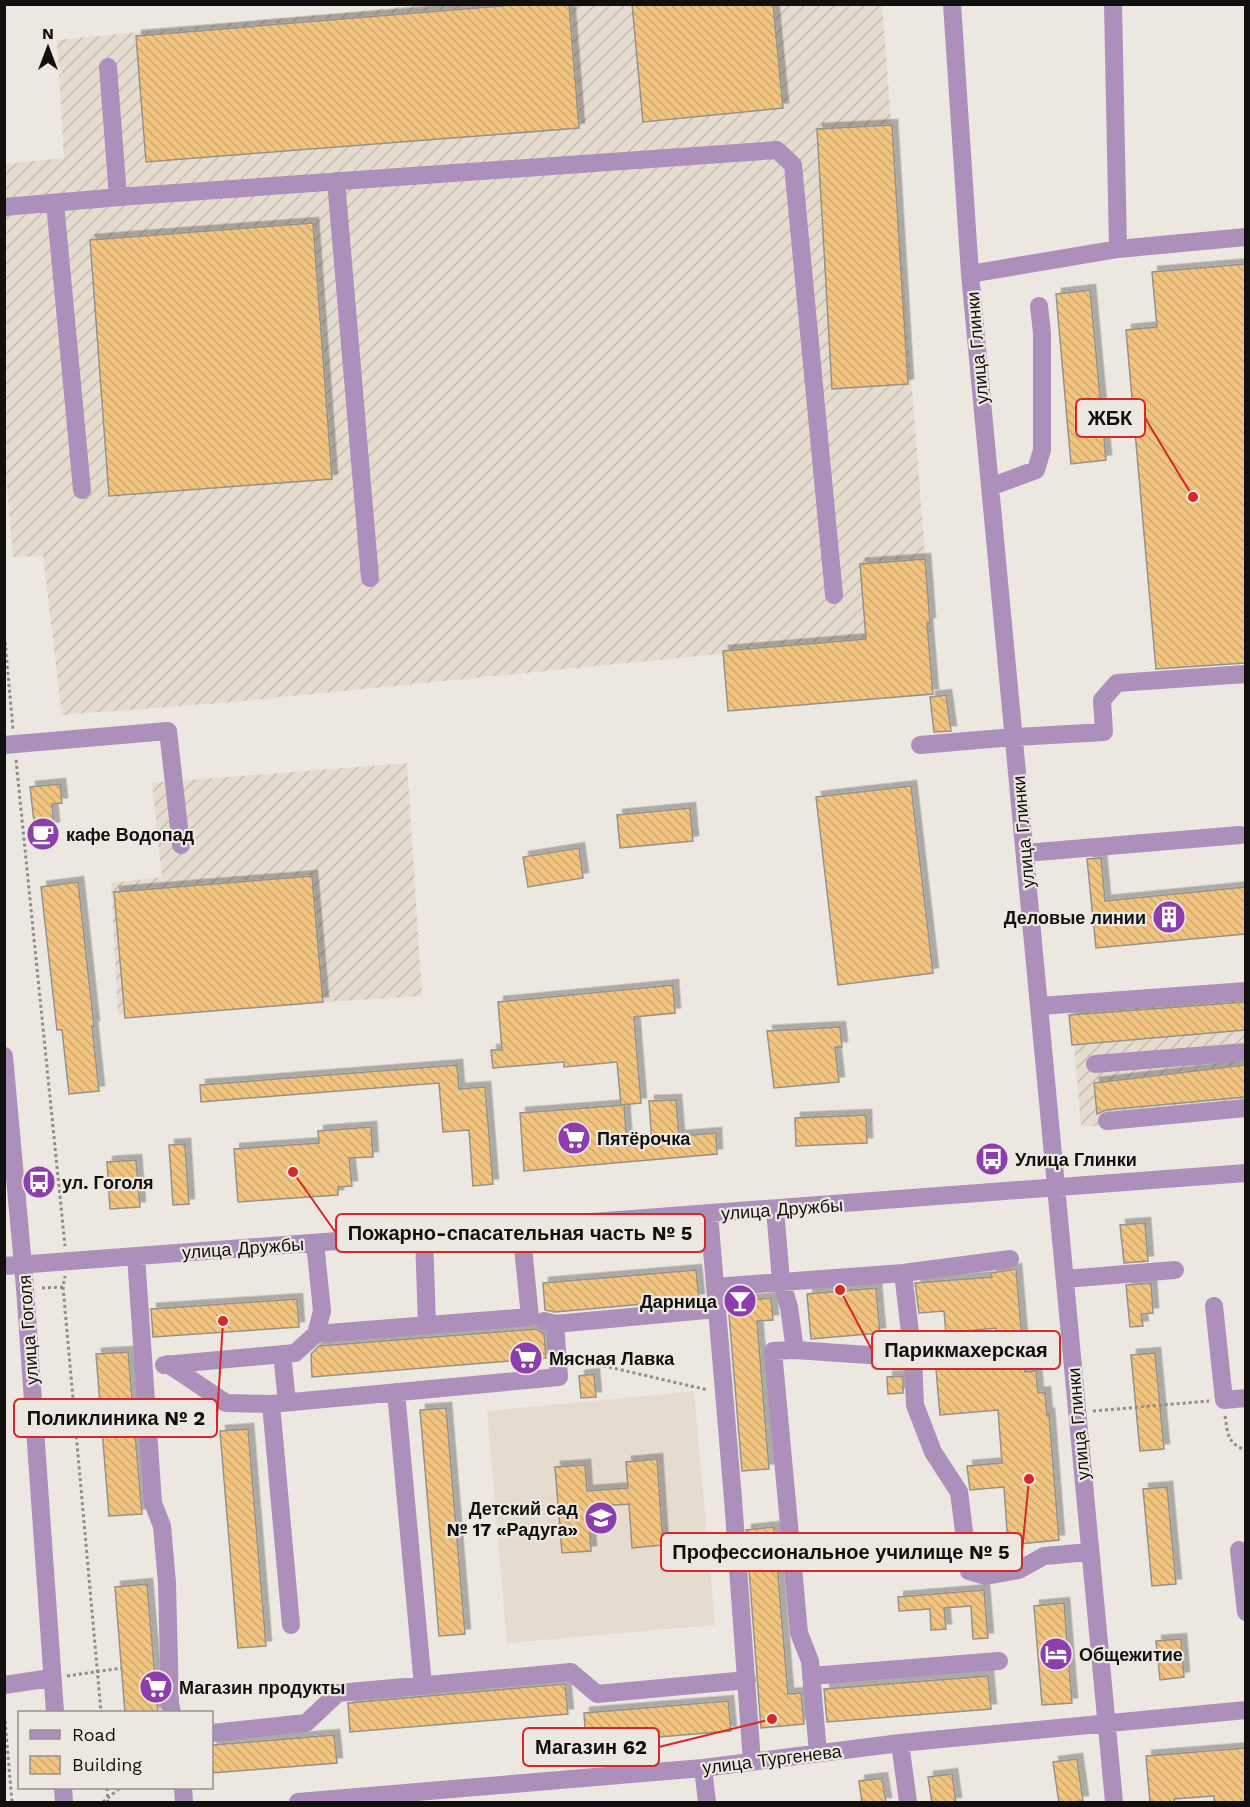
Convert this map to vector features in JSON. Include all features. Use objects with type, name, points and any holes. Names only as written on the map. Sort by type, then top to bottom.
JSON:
[{"type":"street","name":"улица Глинки","points":[[952,4],[970,274],[1114,1803]]},
{"type":"street","points":[[1113,4],[1118,249]]},
{"type":"street","points":[[108,67],[118,197]]},
{"type":"street","points":[[4,207],[777,150],[793,165],[834,595]]},
{"type":"street","points":[[336,182],[370,578]]},
{"type":"street","points":[[55,203],[82,490]]},
{"type":"street","points":[[970,274],[1118,249],[1245,237]]},
{"type":"street","points":[[990,487],[1036,470],[1042,450],[1042,333],[1039,306]]},
{"type":"street","points":[[920,745],[1104,732],[1102,700],[1117,683],[1245,674]]},
{"type":"street","points":[[10,744],[168,731],[181,845]]},
{"type":"street","points":[[1025,853],[1240,835]]},
{"type":"street","points":[[1040,1006],[1245,991]]},
{"type":"street","points":[[1095,1064],[1245,1052]]},
{"type":"street","name":"улица Гоголя","points":[[4,1056],[10,1180],[25,1288],[55,1711]]},
{"type":"street","points":[[1107,1121],[1245,1107]]},
{"type":"street","name":"улица Дружбы","points":[[4,1266],[1245,1173]]},
{"type":"street","points":[[775,1209],[781,1281],[789,1307],[795,1350]]},
{"type":"street","points":[[710,1214],[752,1762]]},
{"type":"street","points":[[522,1228],[530,1317]]},
{"type":"street","points":[[424,1235],[427,1326]]},
{"type":"street","points":[[144,1366],[295,1353],[316,1334],[322,1311],[315,1243]]},
{"type":"street","points":[[136,1256],[153,1503],[162,1526],[166,1572],[172,1711]]},
{"type":"street","points":[[715,1287],[903,1273],[1010,1259]]},
{"type":"street","points":[[1065,1280],[1175,1270]]},
{"type":"street","points":[[903,1273],[913,1358],[915,1405],[933,1452],[959,1492],[969,1571],[986,1576],[1019,1570],[1044,1556],[1090,1552]]},
{"type":"street","points":[[1214,1306],[1224,1400],[1245,1398]]},
{"type":"street","points":[[316,1334],[530,1317],[555,1324],[717,1309]]},
{"type":"street","points":[[168,1364],[226,1403],[279,1403],[559,1377],[555,1324]]},
{"type":"street","points":[[818,1754],[810,1661],[799,1633],[773,1351],[795,1350],[913,1358]]},
{"type":"street","points":[[282,1354],[279,1403],[291,1625]]},
{"type":"street","points":[[396,1392],[423,1686]]},
{"type":"street","points":[[1239,1550],[1245,1612]]},
{"type":"street","points":[[811,1676],[999,1661]]},
{"type":"street","points":[[213,1733],[306,1723],[339,1693],[571,1672],[597,1694],[747,1680]]},
{"type":"street","points":[[4,1685],[51,1678]]},
{"type":"street","name":"улица Тургенева","points":[[298,1803],[398,1798],[703,1768],[900,1743],[1245,1710]]},
{"type":"street","points":[[900,1743],[908,1803]]},
{"type":"street","points":[[703,1768],[708,1803]]},
{"type":"path","points":[[4,630],[10,744],[67,1261],[63,1287],[100,1711]]},
{"type":"path","points":[[25,1288],[63,1287]]},
{"type":"path","points":[[558,1356],[724,1394]]},
{"type":"path","points":[[1077,1412],[1224,1400],[1228,1436],[1233,1445],[1245,1451]]},
{"type":"path","points":[[51,1678],[122,1668]]},
{"type":"path","points":[[4,1709],[12,1803]]},
{"type":"path","points":[[103,1803],[119,1789]]},
{"type":"shaded area","points":[[431,4],[882,5],[931,633],[232,702],[62,715],[43,556],[13,557],[4,450],[4,164],[64,158],[57,40]]},
{"type":"shaded area","points":[[407,763],[422,996],[118,1015],[111,883],[162,877],[152,783]]},
{"type":"shaded area","points":[[1245,983],[1245,1113],[1081,1127],[1070,998]]},
{"type":"shaded area","name":"Детский сад № 17 «Радуга»","points":[[694,1391],[715,1625],[507,1643],[487,1411]]},
{"type":"building","points":[[525,4],[569,4],[579,128],[146,162],[136,36]]},
{"type":"building","points":[[632,4],[773,4],[783,108],[643,122]]},
{"type":"building","points":[[892,125],[908,384],[832,389],[817,129]]},
{"type":"building","points":[[313,223],[332,479],[109,496],[90,240]]},
{"type":"building","points":[[1245,264],[1245,663],[1156,669],[1126,330],[1157,327],[1152,272]]},
{"type":"building","points":[[1090,290],[1106,460],[1071,464],[1056,294]]},
{"type":"building","points":[[925,559],[933,694],[728,711],[723,651],[866,639],[860,564]]},
{"type":"building","points":[[946,695],[951,731],[934,732],[930,697]]},
{"type":"building","points":[[60,784],[62,803],[52,804],[54,827],[35,830],[30,787]]},
{"type":"building","points":[[911,786],[933,973],[838,985],[816,797]]},
{"type":"building","points":[[690,808],[693,841],[620,848],[617,815]]},
{"type":"building","points":[[579,848],[583,878],[528,887],[523,857]]},
{"type":"building","name":"Деловые линии","points":[[1101,858],[1105,901],[1245,887],[1245,934],[1096,948],[1087,859]]},
{"type":"building","points":[[312,876],[323,1002],[125,1018],[114,892]]},
{"type":"building","points":[[78,882],[99,1091],[69,1094],[62,1030],[57,1030],[41,887]]},
{"type":"building","points":[[673,985],[675,1013],[634,1017],[641,1103],[621,1105],[617,1062],[564,1067],[564,1062],[493,1068],[491,1050],[502,1050],[498,1002]]},
{"type":"building","points":[[1245,1002],[1245,1030],[1072,1045],[1069,1015]]},
{"type":"building","points":[[840,1027],[842,1047],[835,1047],[839,1082],[774,1088],[767,1031]]},
{"type":"building","points":[[457,1065],[459,1089],[485,1087],[493,1184],[473,1186],[469,1130],[443,1132],[439,1083],[201,1102],[200,1085]]},
{"type":"building","points":[[1245,1065],[1245,1097],[1106,1110],[1097,1114],[1094,1083]]},
{"type":"building","name":"Пятёрочка","points":[[676,1100],[679,1136],[716,1133],[717,1154],[524,1171],[520,1113],[624,1105],[627,1146],[652,1144],[649,1101]]},
{"type":"building","points":[[866,1115],[867,1143],[796,1146],[795,1118]]},
{"type":"building","points":[[371,1127],[373,1157],[349,1158],[352,1186],[338,1187],[338,1195],[238,1202],[234,1149],[319,1143],[318,1131]]},
{"type":"building","points":[[185,1144],[189,1204],[173,1205],[169,1145]]},
{"type":"building","points":[[136,1160],[140,1207],[110,1209],[107,1162]]},
{"type":"building","points":[[1145,1223],[1148,1261],[1124,1263],[1120,1225]]},
{"type":"building","points":[[1016,1269],[1025,1372],[1036,1371],[1038,1393],[1045,1392],[1047,1415],[1049,1414],[1059,1540],[1008,1545],[1004,1487],[970,1490],[967,1466],[1002,1463],[998,1410],[940,1415],[936,1369],[999,1364],[996,1328],[946,1333],[944,1311],[919,1313],[915,1283],[992,1277],[991,1273]]},
{"type":"building","points":[[696,1270],[699,1299],[555,1312],[545,1310],[543,1283]]},
{"type":"building","points":[[1151,1283],[1153,1313],[1141,1314],[1143,1326],[1130,1327],[1126,1285]]},
{"type":"building","points":[[876,1288],[880,1333],[811,1339],[807,1294]]},
{"type":"building","points":[[771,1298],[773,1320],[757,1321],[769,1469],[742,1471],[728,1302]]},
{"type":"building","points":[[297,1299],[299,1327],[153,1337],[151,1309]]},
{"type":"building","points":[[536,1329],[544,1333],[546,1358],[312,1377],[311,1354],[319,1346]]},
{"type":"building","points":[[128,1352],[142,1514],[109,1516],[96,1354]]},
{"type":"building","points":[[1155,1353],[1164,1449],[1140,1451],[1131,1355]]},
{"type":"building","points":[[594,1374],[596,1397],[581,1398],[579,1376]]},
{"type":"building","points":[[903,1376],[903,1393],[888,1394],[887,1377]]},
{"type":"building","points":[[446,1408],[465,1634],[439,1636],[420,1410]]},
{"type":"building","points":[[248,1429],[266,1646],[238,1648],[220,1431]]},
{"type":"building","points":[[657,1459],[663,1545],[632,1548],[629,1504],[588,1507],[591,1551],[562,1553],[555,1467],[585,1465],[587,1491],[628,1488],[626,1462]]},
{"type":"building","points":[[1167,1487],[1176,1584],[1152,1586],[1143,1489]]},
{"type":"building","points":[[774,1527],[788,1694],[801,1693],[804,1724],[761,1728],[746,1530]]},
{"type":"building","points":[[147,1584],[158,1711],[125,1711],[115,1587]]},
{"type":"building","points":[[984,1590],[988,1638],[973,1639],[971,1606],[944,1608],[946,1629],[931,1630],[930,1609],[899,1611],[898,1597]]},
{"type":"building","points":[[1064,1603],[1072,1703],[1042,1705],[1034,1606]]},
{"type":"building","points":[[1181,1639],[1184,1677],[1160,1680],[1156,1641]]},
{"type":"building","points":[[988,1676],[991,1709],[827,1722],[824,1689]]},
{"type":"building","points":[[565,1684],[568,1714],[350,1732],[348,1703]]},
{"type":"building","points":[[728,1701],[731,1731],[586,1743],[584,1713]]},
{"type":"building","points":[[334,1735],[337,1763],[213,1773],[213,1745]]},
{"type":"building","points":[[1245,1748],[1245,1803],[1214,1803],[1214,1796],[1174,1799],[1175,1803],[1150,1803],[1146,1756]]},
{"type":"building","points":[[1077,1759],[1083,1801],[1059,1803],[1053,1762]]},
{"type":"building","points":[[952,1774],[956,1803],[932,1803],[928,1777]]},
{"type":"building","points":[[882,1778],[886,1803],[862,1803],[859,1781]]},
{"type":"place","name":"ЖБК","points":[[1193,497]]},
{"type":"place","name":"кафе Водопад","points":[[43,834]]},
{"type":"place","name":"Деловые линии","points":[[1169,917]]},
{"type":"place","name":"Пятёрочка","points":[[574,1138]]},
{"type":"place","name":"Улица Глинки","points":[[992,1159]]},
{"type":"place","name":"Пожарно-спасательная часть № 5","points":[[293,1172]]},
{"type":"place","name":"ул. Гоголя","points":[[39,1182]]},
{"type":"place","name":"Парикмахерская","points":[[840,1290]]},
{"type":"place","name":"Дарница","points":[[740,1301]]},
{"type":"place","name":"Поликлиника № 2","points":[[223,1321]]},
{"type":"place","name":"Мясная Лавка","points":[[526,1358]]},
{"type":"place","name":"Профессиональное училище № 5","points":[[1029,1479]]},
{"type":"place","name":"Детский сад № 17 «Радуга»","points":[[601,1518]]},
{"type":"place","name":"Общежитие","points":[[1056,1654]]},
{"type":"place","name":"Магазин продукты","points":[[156,1687]]},
{"type":"place","name":"Магазин 62","points":[[772,1719]]}]
